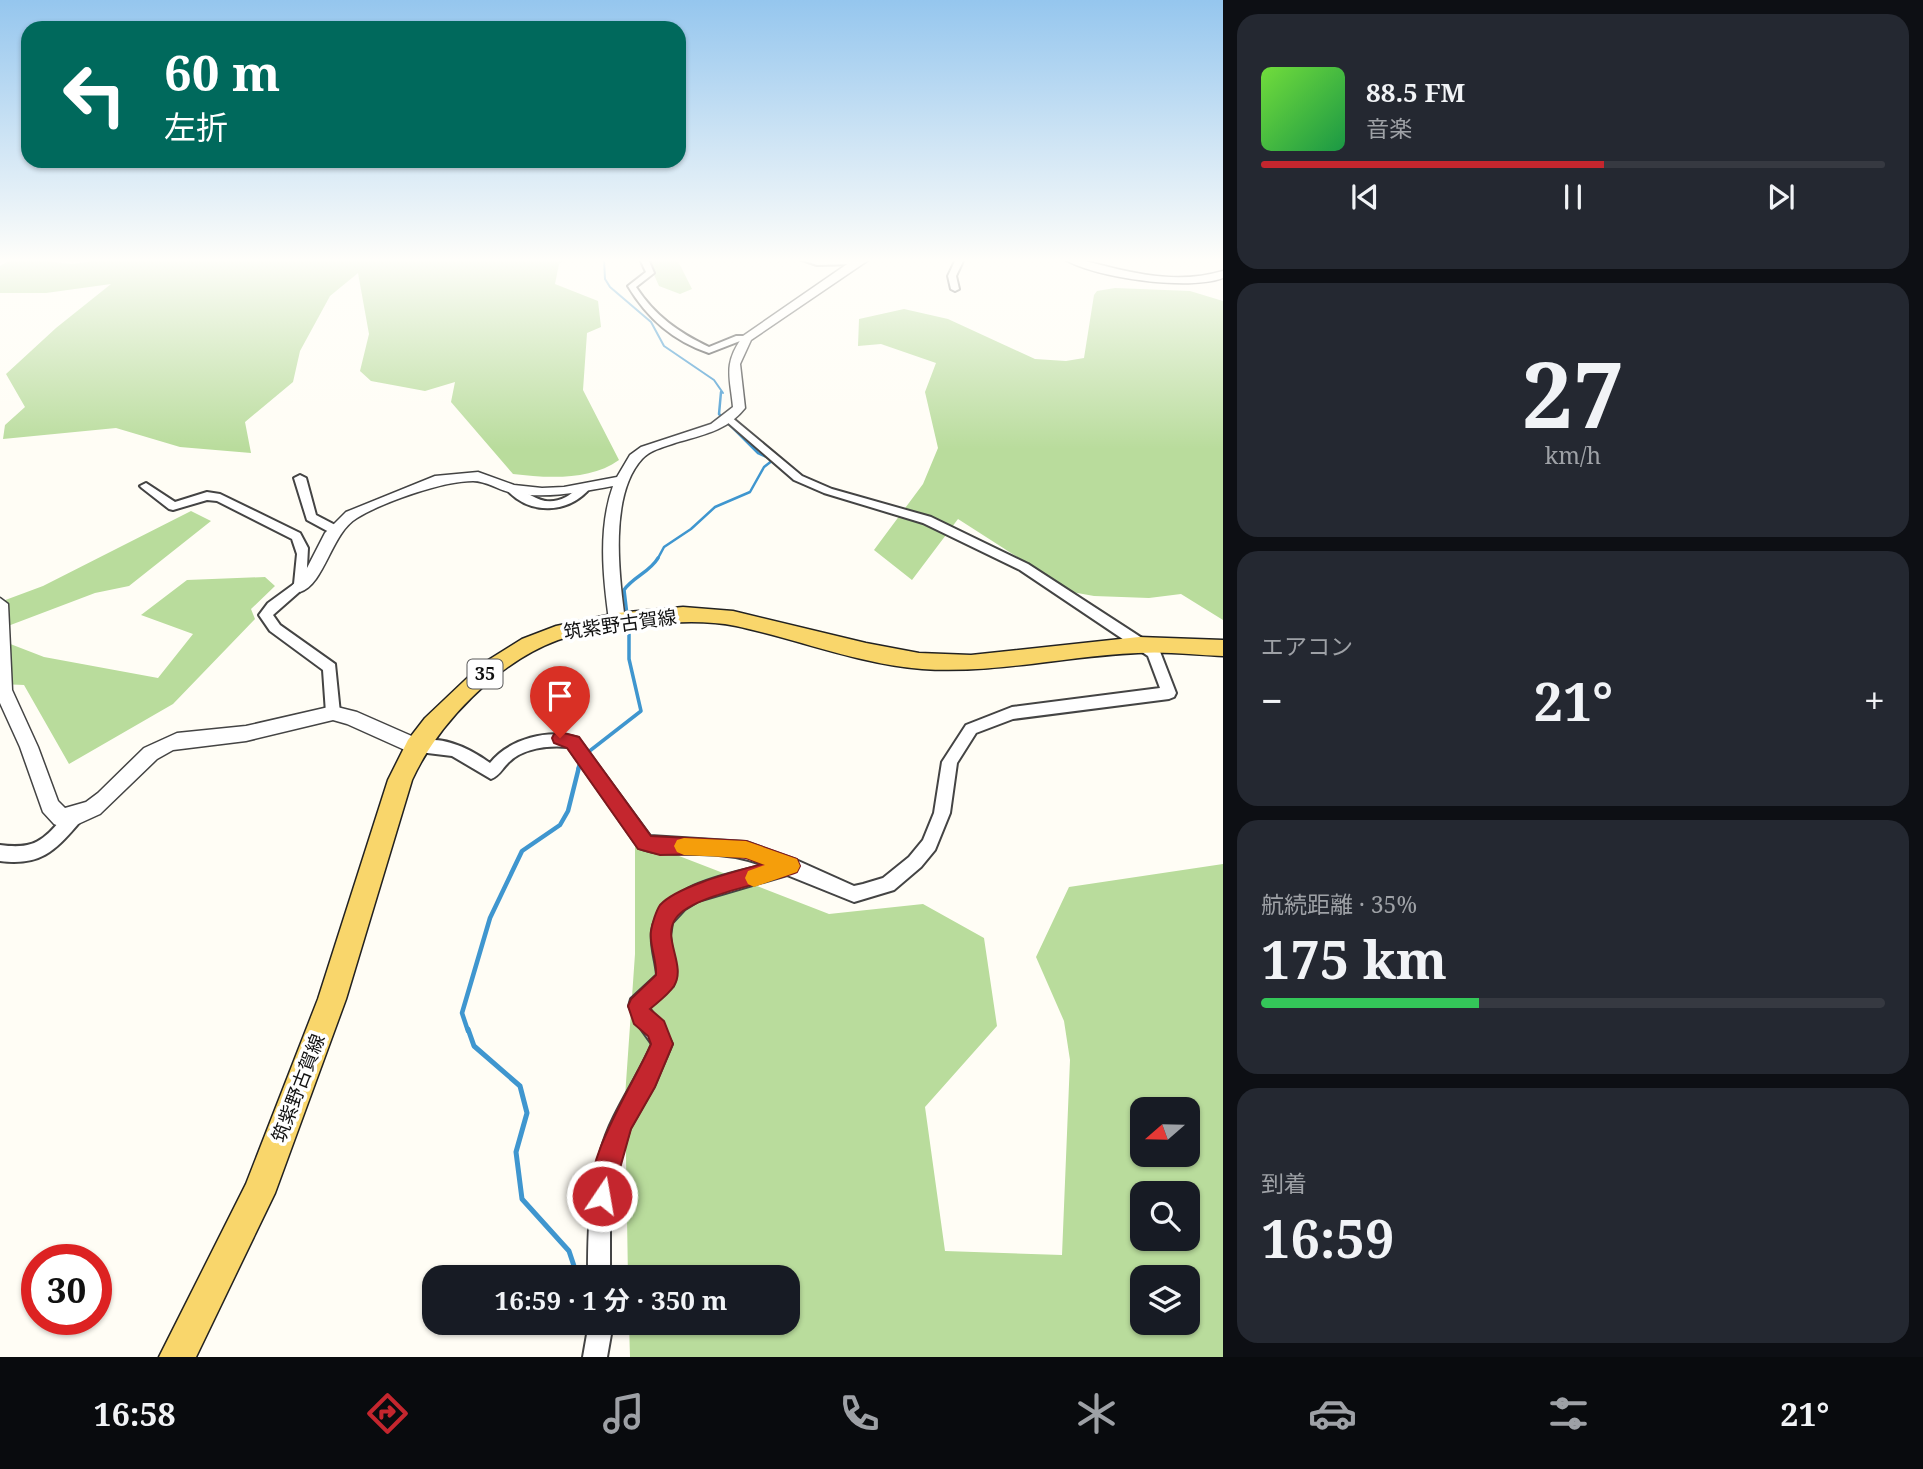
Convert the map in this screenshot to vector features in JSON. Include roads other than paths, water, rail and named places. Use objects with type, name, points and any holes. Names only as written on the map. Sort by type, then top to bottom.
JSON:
[{"type":"main road","name":"筑紫野古賀線","points":[[177,1357],[259,1193],[332,999],[400,780],[416,747],[433,724],[489,670],[529,644],[556,633],[617,620],[684,614],[733,618],[866,651],[919,661],[958,663],[1139,645],[1223,648]]},
{"type":"street","points":[[659,322],[668,331],[709,350],[739,338],[747,338]]},
{"type":"street","points":[[617,620],[611,586],[611,529],[623,480],[634,458],[647,449],[712,429],[730,419],[739,408],[733,379],[736,352],[747,338],[770,322]]},
{"type":"street","points":[[0,604],[3,690],[29,747],[50,806],[61,818],[83,815],[98,805],[162,745],[179,740],[218,738],[333,713],[351,716],[416,747],[441,746],[467,754],[491,772],[507,754],[533,744],[560,738],[573,742],[645,843],[746,850],[854,894],[888,884],[915,862],[929,845],[943,813],[950,762],[971,729],[1012,713],[1169,693],[1154,653],[1024,567],[927,520],[828,491],[798,478],[730,419]]},
{"type":"street","points":[[333,713],[330,668],[275,628],[266,615],[273,606],[300,586],[313,571],[335,530],[359,510],[440,479],[478,476],[512,489],[542,492],[623,480]]},
{"type":"street","points":[[300,478],[311,517],[335,530]]},
{"type":"street","points":[[146,486],[173,506],[207,496],[220,498],[296,537],[303,543],[300,586]]},
{"type":"street","points":[[0,853],[19,856],[45,849],[73,818]]},
{"type":"street","points":[[599,1265],[599,1214],[604,1177],[621,1124],[647,1079],[662,1044],[656,1029],[642,1016],[638,1006],[666,979],[667,964],[661,933],[666,913],[679,903],[724,884],[790,866]]},
{"type":"street","points":[[595,1357],[599,1335]]},
{"type":"waterway","points":[[651,322],[664,346],[714,380],[723,393]]},
{"type":"waterway","points":[[657,560],[664,547],[691,529],[715,507],[750,492],[764,467],[773,460],[758,453],[719,414],[721,392]]},
{"type":"waterway","points":[[627,615],[624,590],[658,558]]},
{"type":"waterway","points":[[587,753],[641,711],[629,659],[629,623]]},
{"type":"waterway","points":[[578,769],[580,762]]},
{"type":"waterway","points":[[468,1031],[462,1013],[490,918],[522,851],[560,825],[568,811],[579,767]]},
{"type":"waterway","points":[[468,1029],[474,1046],[520,1086],[527,1113],[516,1152],[522,1199],[569,1251],[574,1265]]}]
